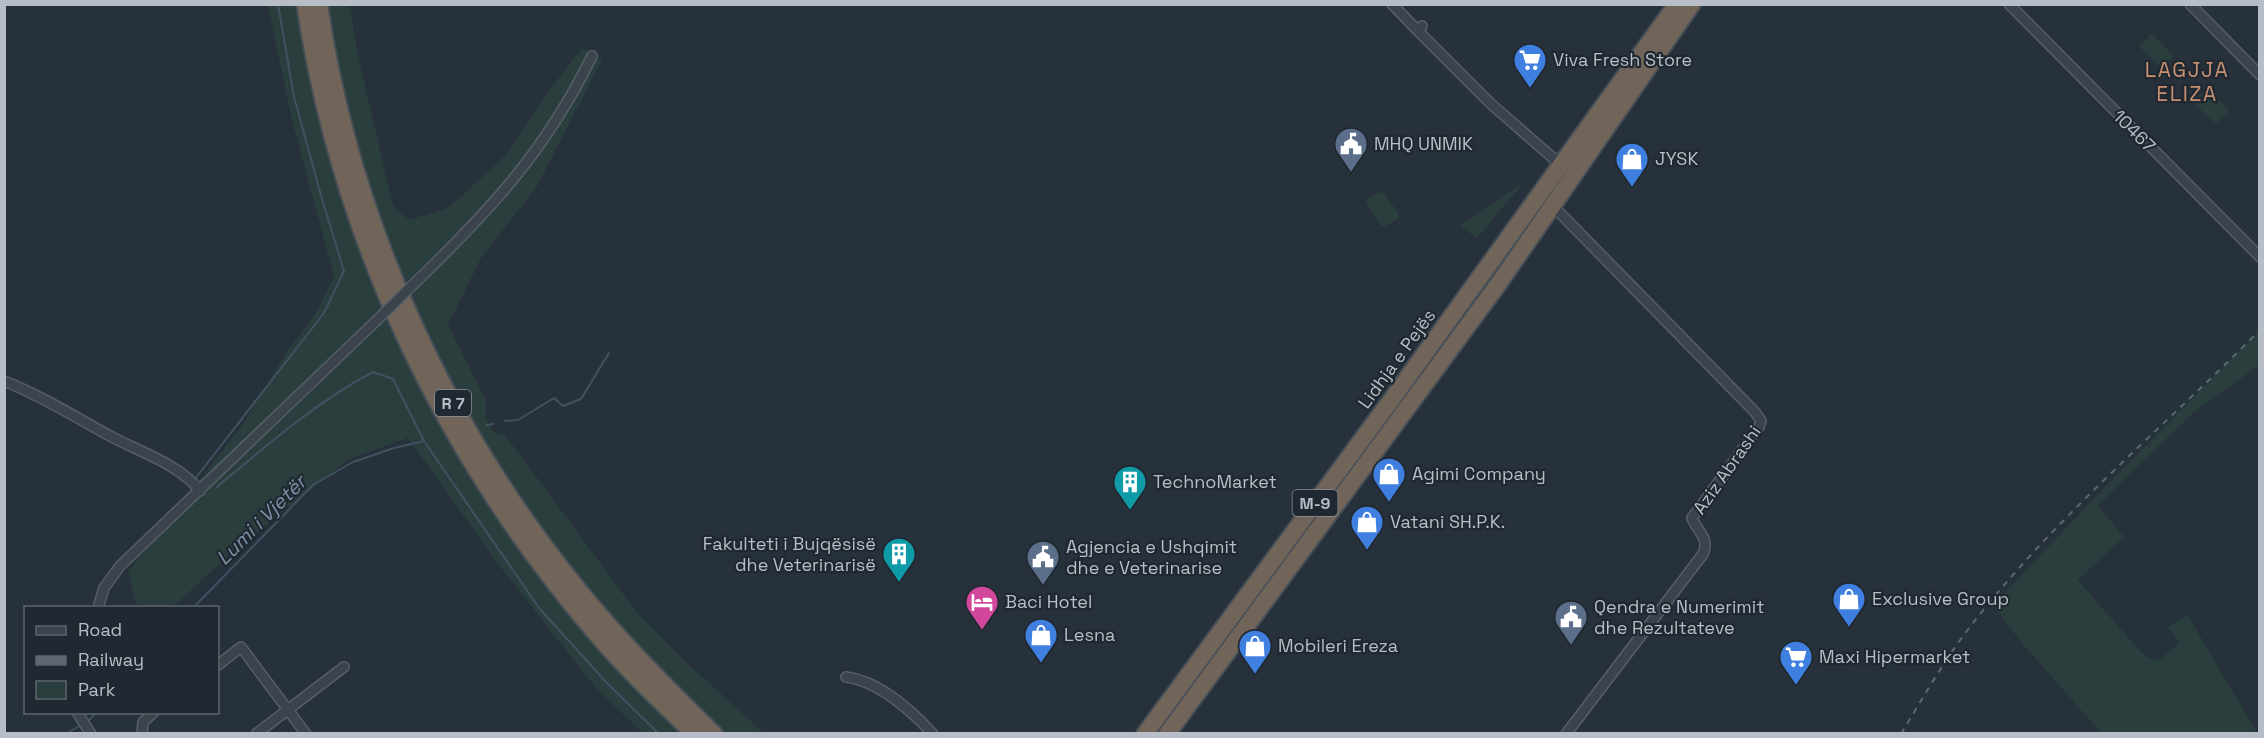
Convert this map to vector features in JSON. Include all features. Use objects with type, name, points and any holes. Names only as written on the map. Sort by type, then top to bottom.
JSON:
[{"type":"highway","name":"R 7","points":[[305,4],[327,121],[345,184],[386,297],[436,404],[490,494],[553,581],[594,632],[694,734]]},
{"type":"highway","name":"R 7","points":[[319,4],[341,116],[359,180],[380,241],[420,337],[466,426],[515,504],[577,588],[641,661],[714,734]]},
{"type":"highway","name":"Lidhja e Pejës","points":[[1145,734],[1677,4]]},
{"type":"highway","name":"Lidhja e Pejës","points":[[1167,734],[1485,302],[1692,4]]},
{"type":"street","points":[[1392,4],[1420,28],[1498,111],[1561,165]]},
{"type":"street","name":"10467","points":[[2008,4],[2259,257]]},
{"type":"street","points":[[2190,4],[2259,75]]},
{"type":"street","points":[[99,606],[104,588],[120,566],[489,210],[529,161],[561,115],[592,56]]},
{"type":"street","name":"Aziz Abrashi","points":[[1552,205],[1755,412],[1761,421],[1759,427],[1692,518],[1707,543],[1703,554],[1566,734]]},
{"type":"street","points":[[4,381],[35,393],[109,436],[167,466],[191,480],[200,491]]},
{"type":"street","points":[[219,664],[241,647],[306,734]]},
{"type":"street","points":[[256,734],[344,667]]},
{"type":"street","points":[[846,677],[864,682],[897,702],[933,734]]},
{"type":"street","points":[[78,714],[91,734]]},
{"type":"street","points":[[142,734],[143,722],[152,714]]},
{"type":"green space","points":[[268,5],[350,5],[357,51],[393,206],[409,220],[448,208],[506,155],[548,92],[582,48],[602,60],[536,188],[481,258],[448,325],[486,401],[486,418],[494,432],[505,435],[636,611],[688,664],[764,733],[643,733],[596,688],[496,561],[408,438],[349,459],[234,551],[174,606],[137,606],[128,572],[241,427],[288,350],[316,313],[334,276],[292,120]]},
{"type":"green space","points":[[2152,33],[2174,56],[2161,68],[2139,46]]},
{"type":"green space","points":[[2208,88],[2230,111],[2216,124],[2193,103]]},
{"type":"green space","points":[[1526,180],[1477,238],[1460,226]]},
{"type":"green space","points":[[1379,192],[1384,193],[1399,214],[1398,219],[1385,226],[1381,226],[1366,203]]},
{"type":"green space","points":[[2259,331],[2259,365],[2193,413],[2098,505],[2124,537],[2078,580],[2140,651],[2149,658],[2160,660],[2180,642],[2168,628],[2187,614],[2256,731],[2254,734],[2101,733],[2021,642],[1993,605],[2106,486]]},
{"type":"waterway","points":[[195,479],[324,313],[344,271],[294,97],[278,4]]},
{"type":"waterway","name":"Lumi i Vjetër","points":[[505,421],[518,420],[554,398],[563,406],[581,399],[609,353]]},
{"type":"waterway","points":[[217,487],[292,425],[352,384],[373,372],[393,379],[424,441],[539,608],[607,683],[659,734]]},
{"type":"waterway","name":"Lumi i Vjetër","points":[[487,425],[493,424]]},
{"type":"waterway","name":"Lumi i Vjetër","points":[[195,606],[313,485],[353,462],[424,441]]},
{"type":"waterway","name":"Lumi i Vjetër","points":[[88,721],[95,714]]},
{"type":"waterway","name":"Lumi i Vjetër","points":[[66,734],[81,725]]},
{"type":"railway","points":[[1901,734],[1954,649],[2006,583],[2075,508],[2260,330]]},
{"type":"place","name":"Viva Fresh Store","points":[[1530,89]]},
{"type":"place","name":"MHQ UNMIK","points":[[1351,173]]},
{"type":"place","name":"JYSK","points":[[1632,188]]},
{"type":"place","name":"Agimi Company","points":[[1389,503]]},
{"type":"place","name":"TechnoMarket","points":[[1130,511]]},
{"type":"place","name":"Vatani SH.P.K.","points":[[1367,551]]},
{"type":"place","name":"Fakulteti i Bujqësisë dhe Veterinarisë","points":[[899,583]]},
{"type":"place","name":"Agjencia e Ushqimit dhe e Veterinarise","points":[[1043,586]]},
{"type":"place","name":"Exclusive Group","points":[[1849,628]]},
{"type":"place","name":"Baci Hotel","points":[[982,631]]},
{"type":"place","name":"Qendra e Numerimit dhe Rezultateve","points":[[1571,646]]},
{"type":"place","name":"Lesna","points":[[1041,664]]},
{"type":"place","name":"Mobileri Ereza","points":[[1255,675]]},
{"type":"place","name":"Maxi Hipermarket","points":[[1796,686]]},
{"type":"district","name":"LAGJJA ELIZA","points":[[2187,82]]}]
